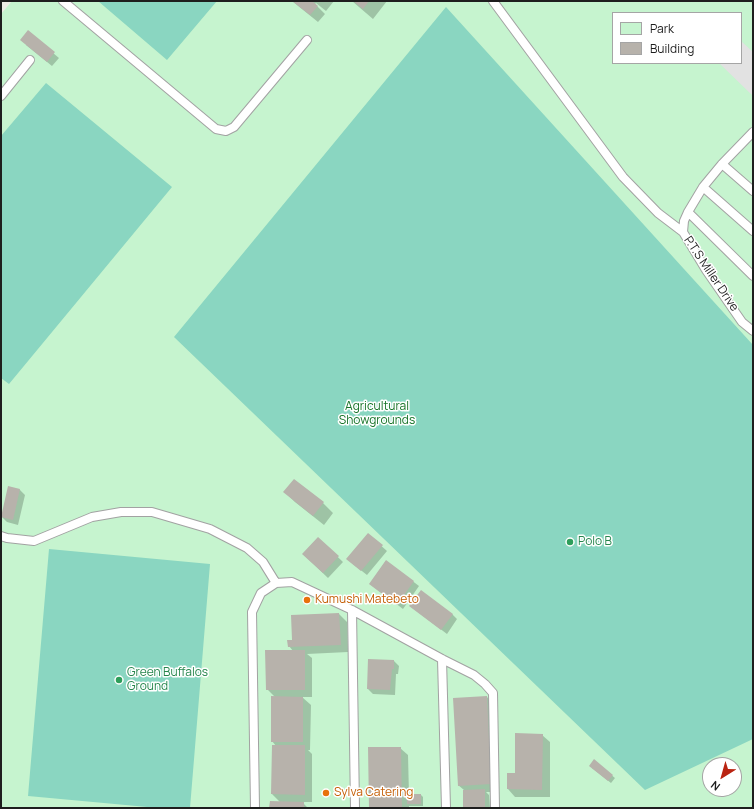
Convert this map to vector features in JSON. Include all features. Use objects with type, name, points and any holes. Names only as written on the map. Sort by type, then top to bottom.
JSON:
[{"type":"lane","points":[[63,1],[216,129],[226,131],[234,127],[307,40]]},
{"type":"lane","points":[[493,1],[623,178],[658,213],[683,232]]},
{"type":"lane","points":[[1,96],[30,60]]},
{"type":"lane","name":"P.T.S Miller Drive","points":[[751,137],[722,164],[703,187],[684,221],[683,232],[706,270],[742,322],[753,331]]},
{"type":"lane","points":[[722,164],[753,191]]},
{"type":"lane","points":[[703,187],[753,230]]},
{"type":"lane","points":[[688,212],[753,276]]},
{"type":"lane","points":[[1,536],[7,538],[34,540],[92,517],[121,512],[152,512],[210,529],[247,548],[263,562],[276,583]]},
{"type":"lane","points":[[255,808],[252,612],[261,593],[276,583],[292,582],[352,610],[474,675],[485,684],[493,694],[495,808]]},
{"type":"lane","points":[[352,610],[355,808]]},
{"type":"lane","points":[[442,659],[446,808]]},
{"type":"green space","name":"Agricultural Showgrounds","points":[[12,1],[753,1],[753,808],[1,808],[1,14]]},
{"type":"green space","points":[[98,1],[217,1],[167,60]]},
{"type":"green space","name":"Polo B","points":[[446,7],[753,345],[753,739],[715,757],[702,757],[702,763],[645,790],[174,337]]},
{"type":"green space","points":[[46,83],[172,187],[9,384],[1,378],[1,136]]},
{"type":"green space","name":"Green Buffalos Ground","points":[[49,549],[210,564],[190,808],[158,808],[28,796]]},
{"type":"shaded area","points":[[742,42],[753,52],[753,96],[720,64],[742,64]]},
{"type":"building","points":[[292,1],[312,1],[318,6],[310,15]]},
{"type":"building","points":[[353,1],[369,1],[363,9]]},
{"type":"building","points":[[28,30],[55,52],[47,62],[20,40]]},
{"type":"building","points":[[294,479],[324,502],[313,516],[283,492]]},
{"type":"building","points":[[8,486],[20,489],[13,520],[1,517]]},
{"type":"building","points":[[368,533],[383,545],[361,571],[346,559]]},
{"type":"building","points":[[318,537],[339,556],[323,573],[302,554]]},
{"type":"building","points":[[386,560],[414,581],[397,605],[369,584]]},
{"type":"building","points":[[421,590],[453,614],[441,630],[409,606]]},
{"type":"building","points":[[339,613],[341,645],[288,647],[287,640],[292,640],[291,615]]},
{"type":"building","points":[[265,650],[305,650],[305,690],[266,690]]},
{"type":"building","points":[[368,659],[394,660],[390,690],[367,689]]},
{"type":"building","points":[[271,696],[303,697],[303,742],[271,742]]},
{"type":"building","points":[[487,696],[491,784],[458,786],[453,698]]},
{"type":"building","points":[[515,733],[543,734],[542,790],[507,789],[507,773],[515,773]]},
{"type":"building","points":[[272,745],[305,745],[305,795],[271,794]]},
{"type":"building","points":[[368,747],[401,747],[402,808],[369,808]]},
{"type":"building","points":[[594,759],[613,775],[608,781],[589,766]]},
{"type":"building","points":[[485,789],[485,808],[463,808],[463,790]]},
{"type":"building","points":[[407,794],[421,794],[421,804],[407,804]]},
{"type":"building","points":[[270,801],[304,802],[304,808],[269,808]]},
{"type":"place","name":"Polo B","points":[[570,542]]},
{"type":"place","name":"Kumushi Matebeto","points":[[307,600]]},
{"type":"place","name":"Green Buffalos Ground","points":[[119,680]]},
{"type":"place","name":"Sylva Catering","points":[[326,793]]}]
